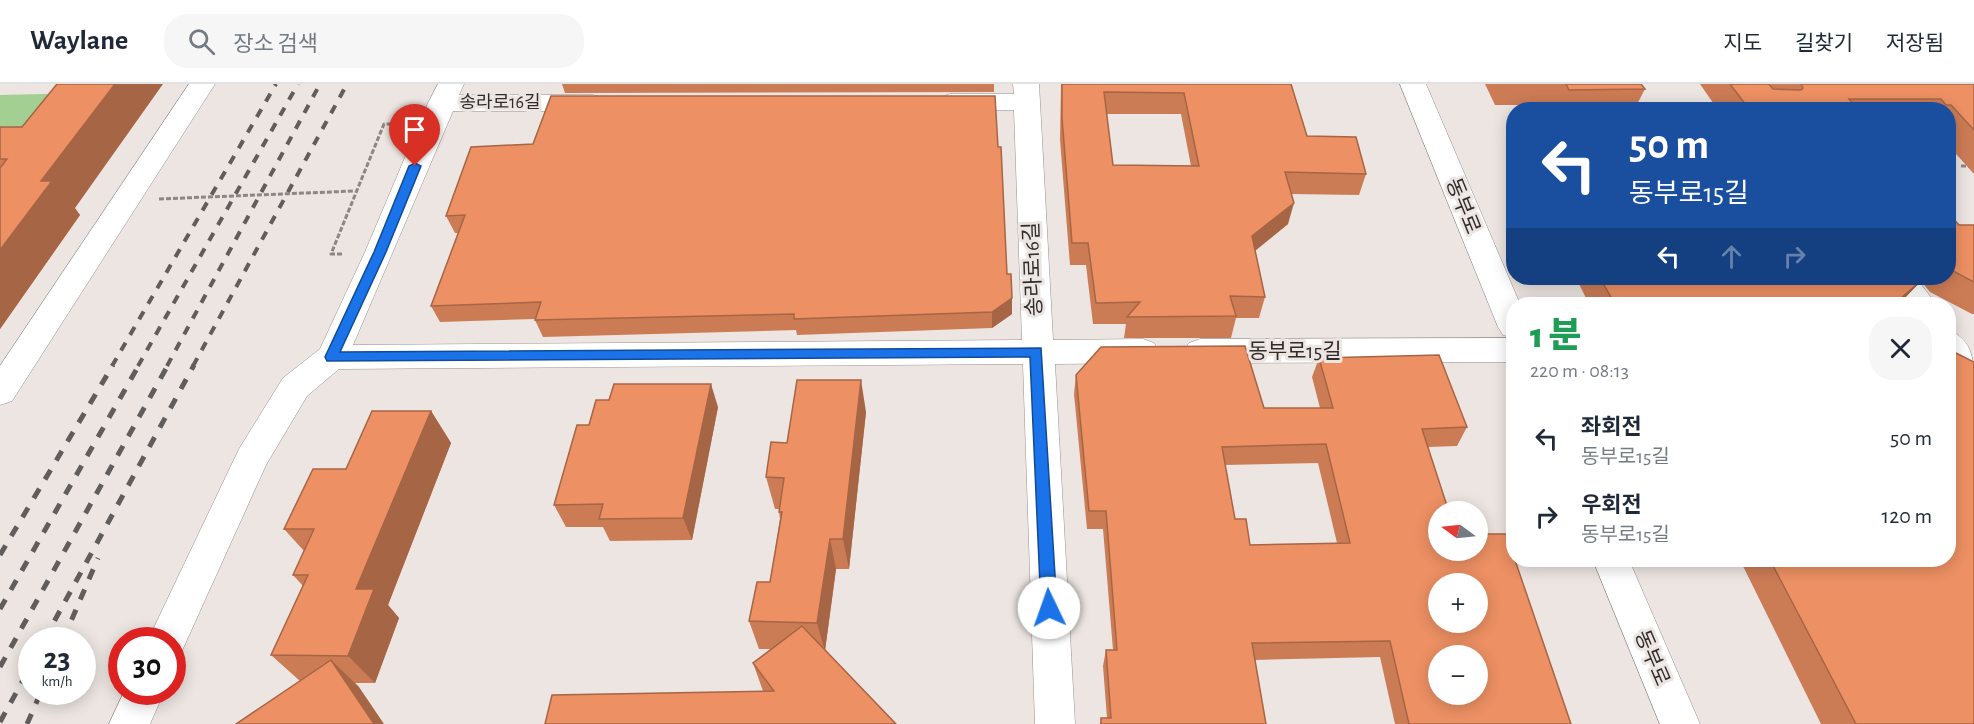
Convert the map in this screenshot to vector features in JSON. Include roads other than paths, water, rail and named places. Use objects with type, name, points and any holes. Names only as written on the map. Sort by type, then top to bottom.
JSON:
[{"type":"street","points":[[0,392],[202,84]]},
{"type":"street","name":"동부로","points":[[1413,84],[1506,308]]},
{"type":"street","name":"송라로16길","points":[[931,102],[1026,93],[1055,724]]},
{"type":"street","points":[[173,627],[251,459],[295,387],[332,357],[380,252],[446,94]]},
{"type":"street","name":"송라로16길","points":[[446,94],[617,103]]},
{"type":"street","points":[[1905,285],[1915,297]]},
{"type":"street","points":[[1956,345],[1974,375]]},
{"type":"street","name":"동부로15길","points":[[332,357],[1506,350]]},
{"type":"street","name":"동부로","points":[[1614,567],[1680,724]]},
{"type":"street","points":[[129,724],[138,705]]},
{"type":"railway","points":[[112,366],[276,84]]},
{"type":"railway","points":[[138,366],[298,84]]},
{"type":"railway","points":[[167,366],[320,84]]},
{"type":"railway","points":[[193,366],[347,84]]},
{"type":"railway","points":[[0,555],[113,365]]},
{"type":"railway","points":[[0,609],[139,365]]},
{"type":"railway","points":[[0,667],[168,365]]},
{"type":"railway","points":[[51,627],[194,365]]},
{"type":"railway","points":[[69,627],[98,558]]},
{"type":"railway","points":[[0,722],[18,689]]},
{"type":"railway","points":[[27,724],[35,705]]}]
